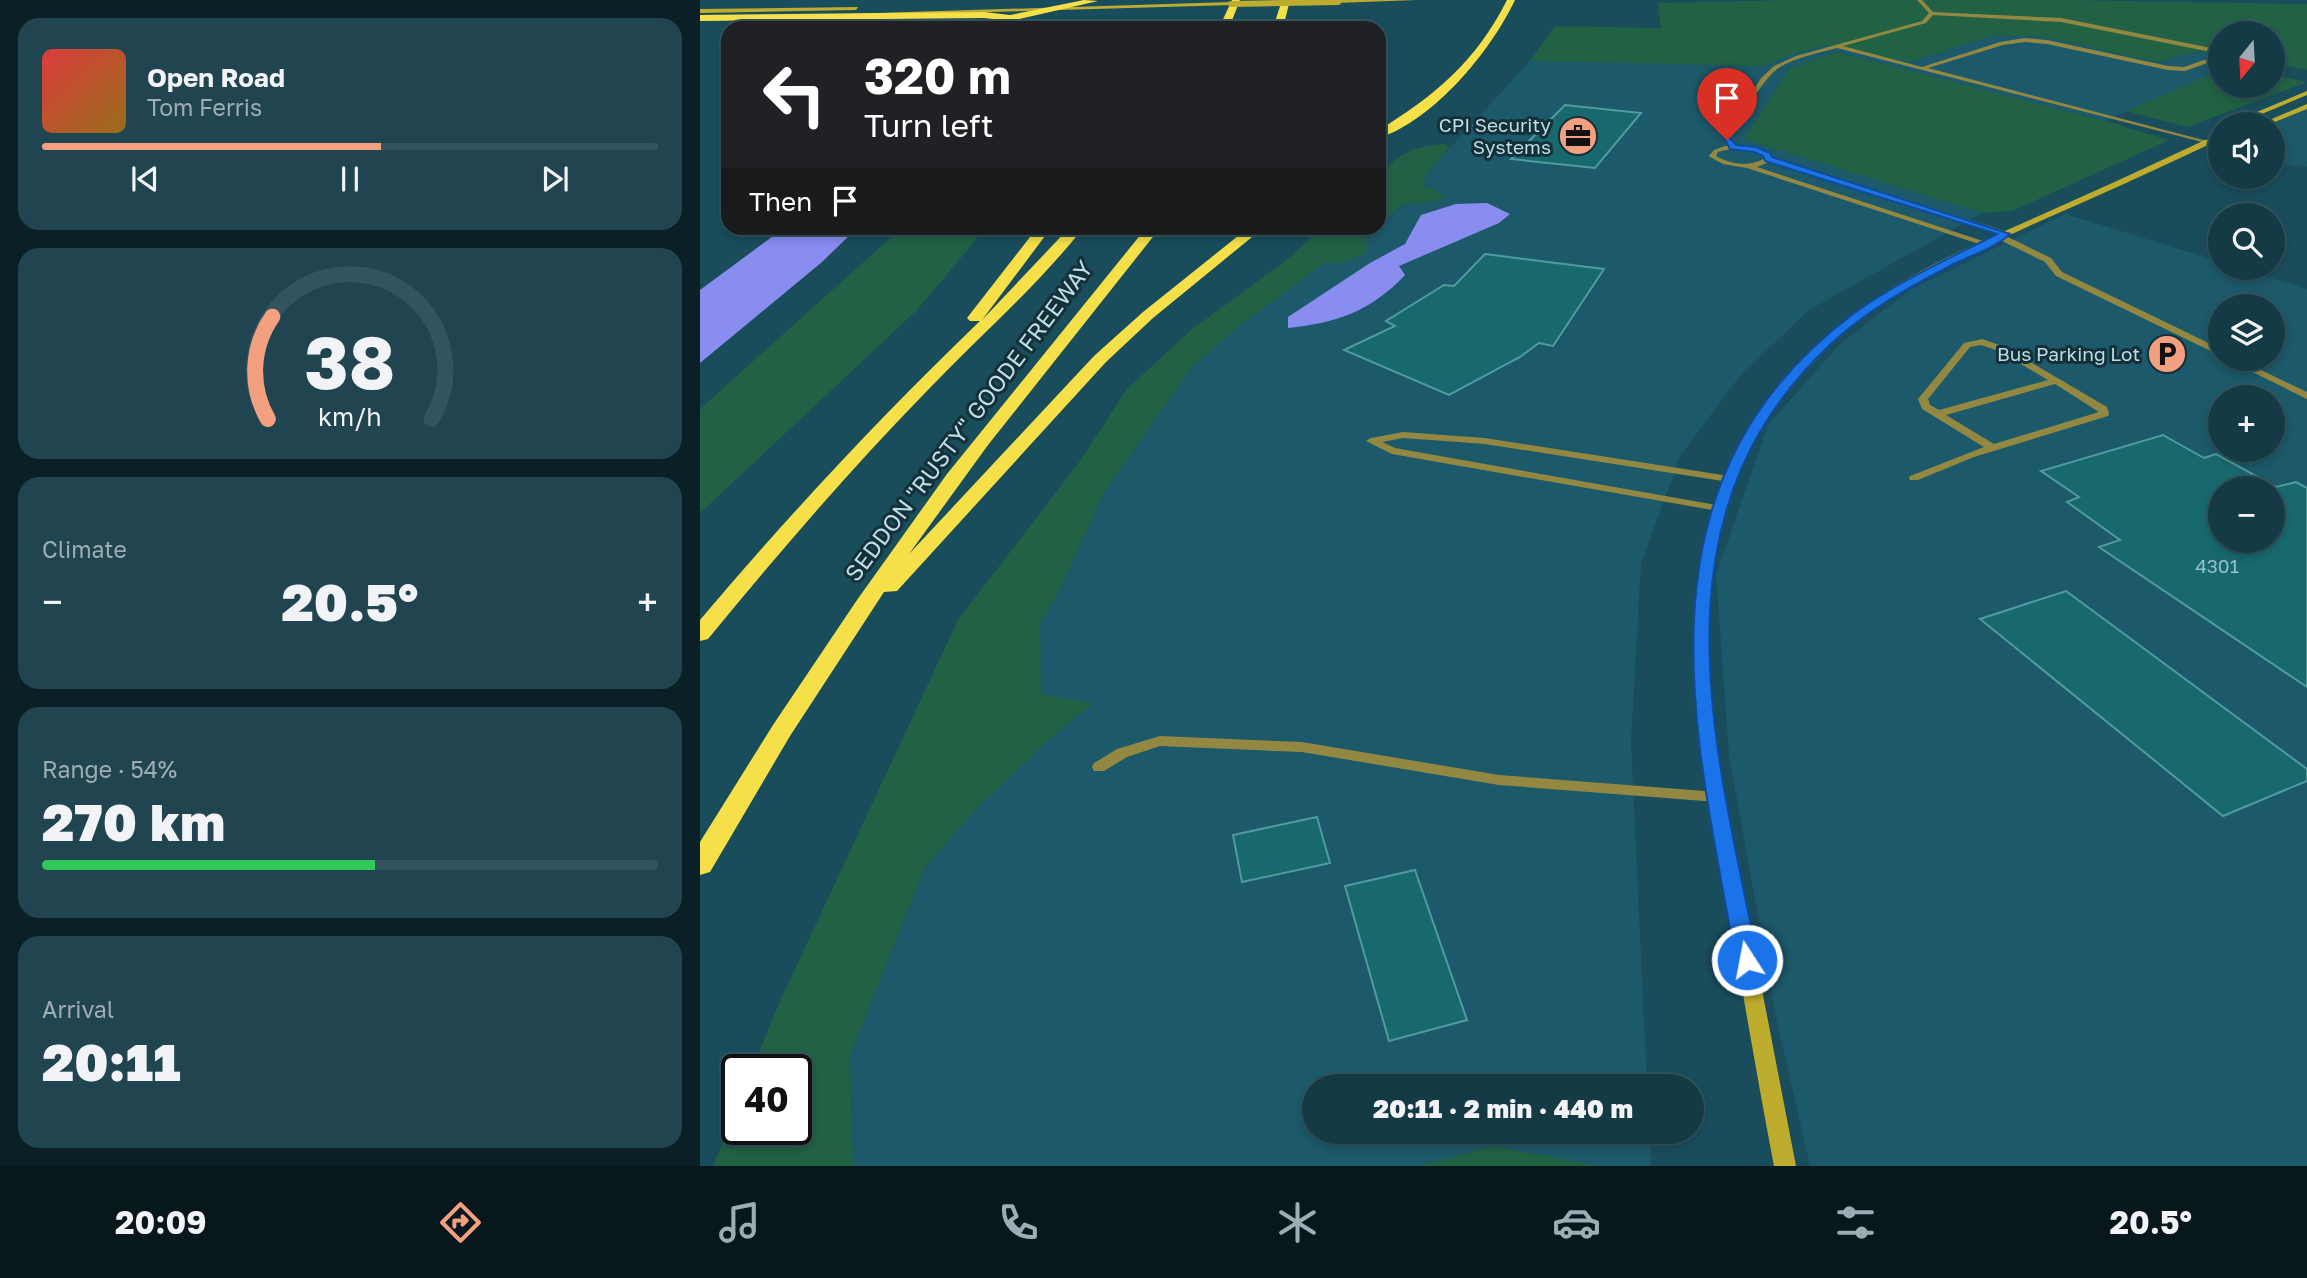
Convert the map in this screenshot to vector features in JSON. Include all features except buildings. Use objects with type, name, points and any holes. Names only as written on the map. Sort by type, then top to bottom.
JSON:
[{"type":"highway","points":[[1227,21],[1236,0]]},
{"type":"highway","points":[[1280,21],[1286,0]]},
{"type":"highway","points":[[1386,130],[1433,100],[1447,86],[1480,50],[1511,0]]},
{"type":"highway","points":[[1012,2],[1026,9]]},
{"type":"highway","points":[[700,15],[984,15],[1010,18],[1045,9],[1094,2]]},
{"type":"highway","points":[[917,391],[1039,235]]},
{"type":"highway","name":"SEDDON \"RUSTY\" GOODE FREEWAY","points":[[700,634],[756,566],[917,391],[988,322],[1069,235]]},
{"type":"highway","name":"SEDDON \"RUSTY\" GOODE FREEWAY","points":[[700,865],[748,782],[838,642],[928,513],[1147,235]]},
{"type":"highway","points":[[838,642],[1100,359],[1147,315],[1247,235]]},
{"type":"street","points":[[700,15],[1012,2],[1159,0]]},
{"type":"street","points":[[700,15],[1414,0]]},
{"type":"street","points":[[2261,112],[2307,93]]},
{"type":"street","points":[[2285,115],[2307,106]]},
{"type":"street","points":[[1785,1166],[1717,797],[1702,677],[1701,611],[1707,555],[1718,508],[1735,463],[1762,416],[1797,371],[1858,316],[1901,288],[1997,238],[2208,141]]},
{"type":"lane","points":[[1919,0],[1932,13],[2061,20],[2208,51]]},
{"type":"lane","points":[[1733,147],[1727,140],[1771,70],[1790,60],[1917,24],[1928,19],[1932,13]]},
{"type":"lane","points":[[1925,67],[2016,41],[2048,42],[2168,68],[2185,69],[2208,59]]},
{"type":"lane","points":[[1836,46],[2208,137]]},
{"type":"lane","points":[[1997,238],[1859,202],[1748,166],[1729,164],[1713,156],[1716,151],[1733,147],[1756,149],[1767,155],[1768,159],[1880,194],[1997,238],[2048,260],[2059,274],[2208,348]]},
{"type":"lane","points":[[1748,166],[1763,163],[1768,159]]},
{"type":"lane","points":[[1859,202],[1880,194]]},
{"type":"lane","points":[[1914,478],[1992,448],[2104,414],[2103,409],[2002,349],[1982,342],[1967,345],[1923,399],[1926,407],[1992,448]]},
{"type":"lane","points":[[2256,371],[2307,396]]},
{"type":"lane","points":[[1937,414],[2056,381]]},
{"type":"lane","points":[[1718,508],[1392,451],[1371,440],[1403,435],[1485,440],[1729,480]]},
{"type":"lane","points":[[1098,767],[1122,753],[1160,741],[1302,747],[1499,780],[1717,797]]},
{"type":"shaded area","points":[[1993,35],[2044,37],[2158,62],[2196,51],[2208,53],[2208,76],[2105,121],[1837,52],[1790,68],[1744,138],[1982,213],[1809,310],[1739,377],[1680,456],[1641,564],[1631,741],[1646,1074],[1302,1074],[1302,1144],[1650,1144],[1651,1166],[1601,1166],[1493,1146],[1418,1166],[853,1166],[850,1056],[925,867],[976,809],[1044,744],[1092,704],[1041,694],[1040,624],[1062,585],[1103,494],[1191,368],[1237,328],[1324,262],[1345,262],[1372,235],[1386,235],[1386,221],[1403,204],[1427,203],[1438,191],[1421,185],[1428,172],[1530,61],[1766,66],[1790,55],[1827,45],[1910,62]]},
{"type":"shaded area","points":[[2307,109],[2307,167],[2285,164],[2285,119]]},
{"type":"shaded area","points":[[2065,214],[2208,258],[2208,280],[2278,280],[2307,289],[2307,1166],[1810,1166],[1777,1022],[1729,755],[1716,575],[1768,425],[1840,344],[1910,290]]},
{"type":"green space","points":[[2069,0],[2307,4],[2307,70],[2286,66],[2286,21],[2208,21],[2208,53],[2196,51],[2158,62],[2044,37],[1994,35],[1910,62],[1827,45],[1790,55],[1766,66],[1530,61],[1555,26],[1661,28],[1658,3]]},
{"type":"green space","points":[[1837,52],[2169,140],[2012,211],[1982,213],[1744,139],[1790,68]]},
{"type":"green space","points":[[2208,76],[2208,98],[2264,98],[2227,112],[2208,112],[2208,119],[2187,127],[2126,111]]},
{"type":"green space","points":[[2286,78],[2307,82],[2286,90]]},
{"type":"green space","points":[[1444,144],[1450,147],[1428,172],[1421,185],[1438,191],[1445,198],[1427,203],[1403,204],[1386,220],[1386,168],[1408,152]]},
{"type":"green space","points":[[894,235],[980,235],[917,310],[700,513],[700,409]]},
{"type":"green space","points":[[1314,235],[1370,235],[1365,254],[1345,262],[1324,263],[1237,328],[1191,368],[1103,494],[1062,585],[1040,624],[1041,694],[1093,703],[1044,744],[976,809],[925,867],[850,1056],[853,1166],[713,1166],[722,1145],[812,1145],[812,1054],[758,1054],[781,999],[958,620],[1080,461],[1127,389],[1190,331],[1289,258]]},
{"type":"green space","points":[[1493,1146],[1601,1166],[1418,1166]]},
{"type":"water","points":[[1487,203],[1510,214],[1499,223],[1399,266],[1405,275],[1366,306],[1338,319],[1288,328],[1288,317],[1370,263],[1405,244],[1421,215],[1456,204]]},
{"type":"water","points":[[775,235],[850,235],[822,262],[700,363],[700,290]]},
{"type":"place","name":"CPI Security Systems","points":[[1578,136]]},
{"type":"place","name":"Bus Parking Lot","points":[[2167,354]]},
{"type":"route","points":[[1727,140],[1733,147],[1763,152],[1768,159],[2005,234],[1944,263],[1901,288],[1858,316],[1828,341],[1797,371],[1762,416],[1735,463],[1718,508],[1707,555],[1701,611],[1702,677],[1712,776],[1747,960]]}]
